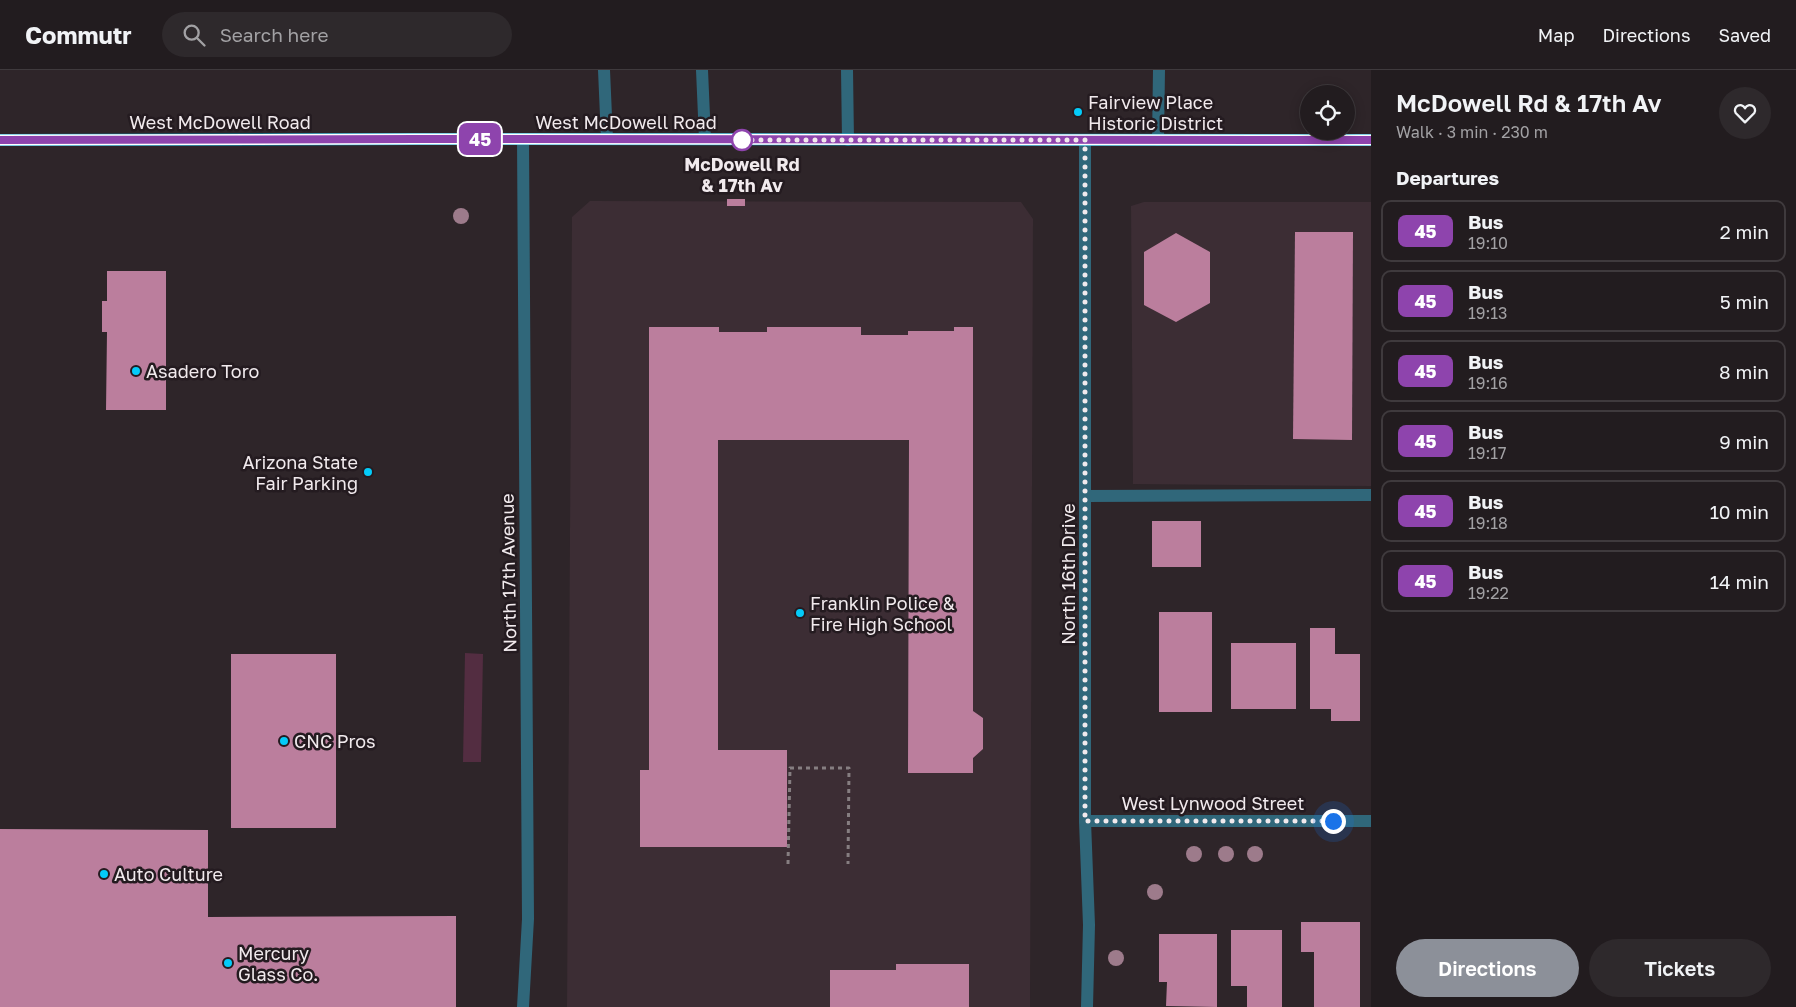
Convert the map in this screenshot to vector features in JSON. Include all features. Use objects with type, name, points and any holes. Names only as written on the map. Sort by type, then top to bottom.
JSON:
[{"type":"main road","name":"West McDowell Road","points":[[0,140],[1371,140]]},
{"type":"street","points":[[604,70],[607,139]]},
{"type":"street","points":[[702,70],[705,139]]},
{"type":"street","points":[[847,70],[848,140]]},
{"type":"street","points":[[1158,140],[1159,70]]},
{"type":"street","name":"North 17th Avenue","points":[[523,139],[528,919],[523,1007]]},
{"type":"street","name":"North 16th Drive","points":[[1085,140],[1085,821],[1089,925],[1087,1007]]},
{"type":"street","points":[[1085,496],[1371,495]]},
{"type":"street","name":"West Lynwood Street","points":[[1085,821],[1371,821]]},
{"type":"path","points":[[788,864],[790,768],[849,768],[848,864]]},
{"type":"shaded area","name":"Franklin Police & Fire High School","points":[[590,201],[1021,202],[1033,219],[1030,1007],[567,1007],[572,217]]},
{"type":"shaded area","points":[[1144,202],[1371,202],[1371,486],[1133,484],[1131,206]]},
{"type":"shaded area","points":[[465,653],[483,654],[481,762],[463,762]]},
{"type":"building","points":[[727,199],[745,199],[745,206],[727,206]]},
{"type":"building","points":[[1295,232],[1353,232],[1352,440],[1293,439]]},
{"type":"building","points":[[1176,233],[1210,252],[1210,303],[1176,322],[1144,305],[1144,252]]},
{"type":"building","name":"Asadero Toro","points":[[107,271],[166,271],[166,410],[106,410],[107,332],[102,332],[102,301],[107,301]]},
{"type":"building","points":[[649,327],[719,327],[719,332],[767,332],[767,327],[861,327],[861,335],[908,335],[908,331],[954,331],[954,327],[973,327],[973,711],[983,718],[983,749],[973,758],[973,773],[908,773],[909,440],[718,440],[718,750],[787,750],[787,847],[640,847],[640,770],[649,770]]},
{"type":"building","points":[[1152,521],[1201,521],[1201,567],[1152,567]]},
{"type":"building","points":[[1159,612],[1212,612],[1212,712],[1159,712]]},
{"type":"building","points":[[1310,628],[1335,628],[1335,654],[1360,654],[1360,721],[1331,721],[1331,709],[1310,709]]},
{"type":"building","points":[[1231,643],[1296,643],[1296,709],[1231,709]]},
{"type":"building","name":"CNC Pros","points":[[231,654],[336,654],[336,828],[231,828]]},
{"type":"building","name":"Mercury Glass Co.","points":[[0,829],[208,830],[208,917],[456,916],[456,1007],[0,1007]]},
{"type":"building","points":[[1301,922],[1360,922],[1360,1007],[1314,1007],[1314,952],[1301,952]]},
{"type":"building","points":[[1231,930],[1282,930],[1282,1007],[1247,1007],[1247,986],[1231,986]]},
{"type":"building","points":[[1159,934],[1217,934],[1217,1007],[1166,1006],[1167,982],[1159,982]]},
{"type":"building","points":[[896,964],[969,964],[969,1007],[830,1007],[830,970],[896,970]]},
{"type":"bus line","name":"45","points":[[0,140],[1371,140]]},
{"type":"place","name":"Fairview Place Historic District","points":[[1078,112]]},
{"type":"place","name":"McDowell Rd & 17th Av","points":[[742,140]]},
{"type":"place","name":"Asadero Toro","points":[[136,371]]},
{"type":"place","name":"Arizona State Fair Parking","points":[[368,472]]},
{"type":"place","name":"Franklin Police & Fire High School","points":[[800,613]]},
{"type":"place","name":"CNC Pros","points":[[284,741]]},
{"type":"place","name":"Auto Culture","points":[[104,874]]},
{"type":"place","name":"Mercury Glass Co.","points":[[228,963]]},
{"type":"route","points":[[742,140],[738,140],[756,140],[774,140],[793,140],[811,140],[829,140],[848,140],[864,140],[879,140],[895,140],[911,140],[930,140],[950,140],[969,140],[988,140],[1008,140],[1027,140],[1046,140],[1066,140],[1085,140],[1085,821],[1333,821]]}]
